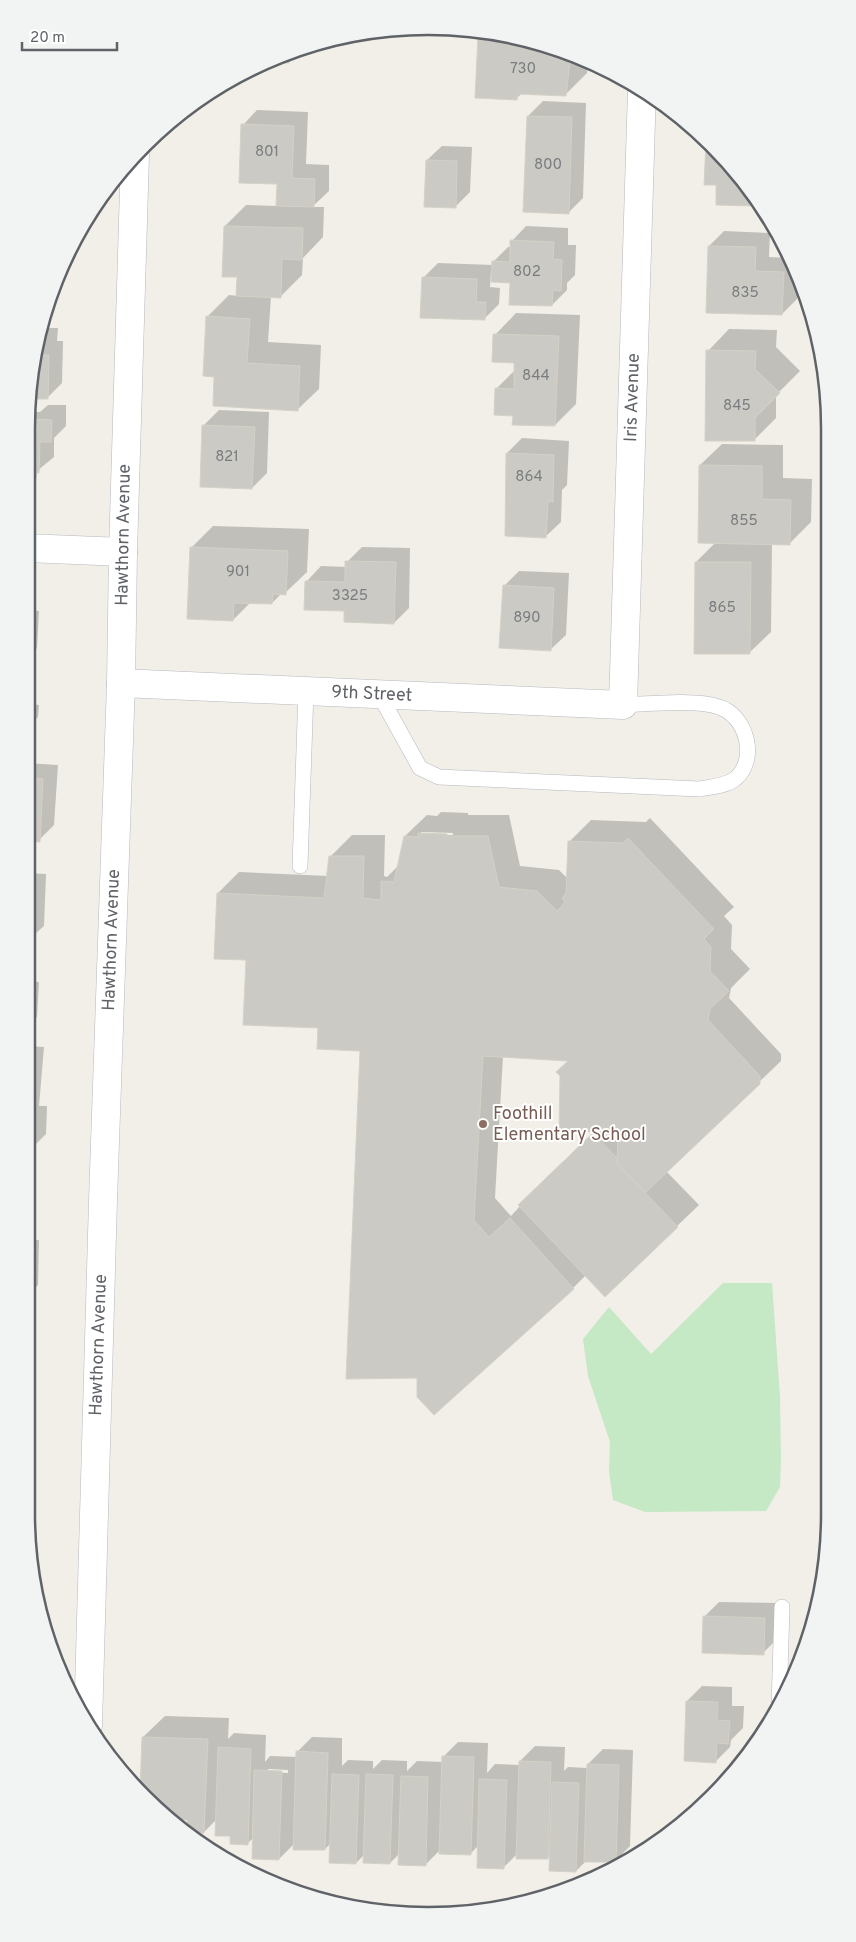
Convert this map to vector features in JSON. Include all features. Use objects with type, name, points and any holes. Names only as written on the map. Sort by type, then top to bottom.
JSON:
[{"type":"street","name":"Iris Avenue","points":[[624,705],[642,98]]},
{"type":"street","name":"Hawthorn Avenue","points":[[88,1711],[103,1200],[121,683],[135,167]]},
{"type":"street","points":[[35,548],[123,552]]},
{"type":"street","name":"9th Street","points":[[121,683],[624,705]]},
{"type":"lane","points":[[300,866],[306,691]]},
{"type":"lane","points":[[379,694],[420,768],[440,777],[699,789],[721,785],[736,778],[747,760],[746,738],[738,719],[719,707],[689,704],[624,705]]},
{"type":"lane","points":[[780,1689],[782,1607]]},
{"type":"green space","points":[[723,1283],[772,1283],[780,1397],[780,1487],[766,1511],[645,1512],[613,1500],[609,1471],[610,1442],[588,1376],[583,1339],[609,1307],[651,1354]]},
{"type":"building","points":[[478,38],[530,48],[570,62],[566,96],[518,94],[517,100],[475,98]]},
{"type":"building","points":[[527,116],[572,117],[569,214],[523,212]]},
{"type":"building","points":[[241,124],[294,126],[292,178],[315,179],[314,207],[276,206],[277,184],[239,183]]},
{"type":"building","points":[[706,150],[752,206],[716,205],[716,185],[704,185]]},
{"type":"building","points":[[426,160],[457,161],[456,208],[424,207]]},
{"type":"building","points":[[224,226],[303,228],[302,260],[282,259],[281,298],[236,296],[237,277],[222,277]]},
{"type":"building","points":[[510,240],[554,242],[553,259],[562,260],[561,291],[553,290],[552,306],[509,305],[510,283],[491,282],[492,261],[510,262]]},
{"type":"building","points":[[708,246],[756,247],[755,271],[784,272],[782,315],[706,313]]},
{"type":"building","points":[[422,277],[477,279],[476,302],[486,302],[485,320],[420,318]]},
{"type":"building","points":[[206,316],[250,319],[247,363],[300,366],[298,411],[213,406],[214,377],[203,376]]},
{"type":"building","points":[[493,334],[559,336],[555,426],[512,425],[513,416],[494,415],[495,388],[514,389],[514,363],[492,362]]},
{"type":"building","points":[[706,350],[756,351],[755,369],[780,393],[755,418],[755,441],[705,441]]},
{"type":"building","points":[[43,351],[43,355],[49,355],[48,399],[36,399]]},
{"type":"building","points":[[35,419],[52,420],[51,442],[40,442],[39,473],[35,473]]},
{"type":"building","points":[[202,425],[255,427],[252,489],[200,487]]},
{"type":"building","points":[[506,453],[554,455],[553,502],[548,501],[546,538],[505,536]]},
{"type":"building","points":[[699,465],[762,466],[762,499],[791,500],[790,545],[698,543]]},
{"type":"building","points":[[190,547],[288,551],[286,595],[273,594],[272,604],[234,603],[233,621],[187,619]]},
{"type":"building","points":[[345,561],[396,562],[394,624],[344,622],[344,611],[304,610],[305,581],[345,582]]},
{"type":"building","points":[[695,562],[751,562],[750,654],[694,654]]},
{"type":"building","points":[[503,585],[554,588],[551,651],[499,648]]},
{"type":"building","points":[[35,779],[43,779],[40,842],[35,842]]},
{"type":"building","points":[[418,833],[447,834],[447,836],[488,836],[499,887],[537,891],[557,911],[565,902],[562,898],[566,893],[568,841],[623,843],[628,838],[714,929],[704,939],[711,947],[710,971],[729,991],[710,1009],[708,1020],[760,1076],[760,1084],[645,1193],[617,1163],[618,1136],[612,1132],[559,1131],[560,1076],[556,1072],[568,1061],[483,1056],[474,1220],[489,1237],[510,1218],[574,1289],[434,1415],[417,1397],[417,1378],[346,1379],[360,1051],[317,1049],[318,1028],[243,1025],[246,960],[214,959],[217,893],[324,898],[329,856],[364,856],[363,898],[381,900],[381,881],[394,882],[404,836],[418,837]]},
{"type":"building","points":[[593,1133],[617,1158],[617,1163],[678,1227],[605,1297],[518,1205]]},
{"type":"building","points":[[703,1616],[765,1618],[764,1655],[702,1653]]},
{"type":"building","points":[[686,1701],[718,1702],[717,1720],[730,1721],[728,1744],[717,1743],[716,1763],[684,1761]]},
{"type":"building","points":[[142,1737],[208,1739],[204,1833],[199,1833],[189,1826],[187,1820],[181,1820],[140,1781]]},
{"type":"building","points":[[218,1747],[251,1749],[248,1845],[230,1844],[230,1836],[215,1836]]},
{"type":"building","points":[[296,1751],[328,1753],[325,1850],[293,1850]]},
{"type":"building","points":[[442,1756],[474,1757],[471,1855],[439,1854]]},
{"type":"building","points":[[519,1761],[551,1762],[548,1859],[516,1859]]},
{"type":"building","points":[[587,1764],[619,1765],[616,1858],[609,1862],[584,1862]]},
{"type":"building","points":[[254,1770],[282,1771],[279,1860],[252,1859]]},
{"type":"building","points":[[332,1774],[359,1775],[356,1864],[329,1863]]},
{"type":"building","points":[[366,1774],[393,1775],[390,1864],[363,1863]]},
{"type":"building","points":[[401,1776],[428,1777],[426,1866],[398,1865]]},
{"type":"building","points":[[479,1779],[507,1780],[504,1869],[477,1868]]},
{"type":"building","points":[[552,1782],[579,1783],[576,1872],[549,1871]]},
{"type":"place","name":"Foothill Elementary School","points":[[483,1124]]}]
